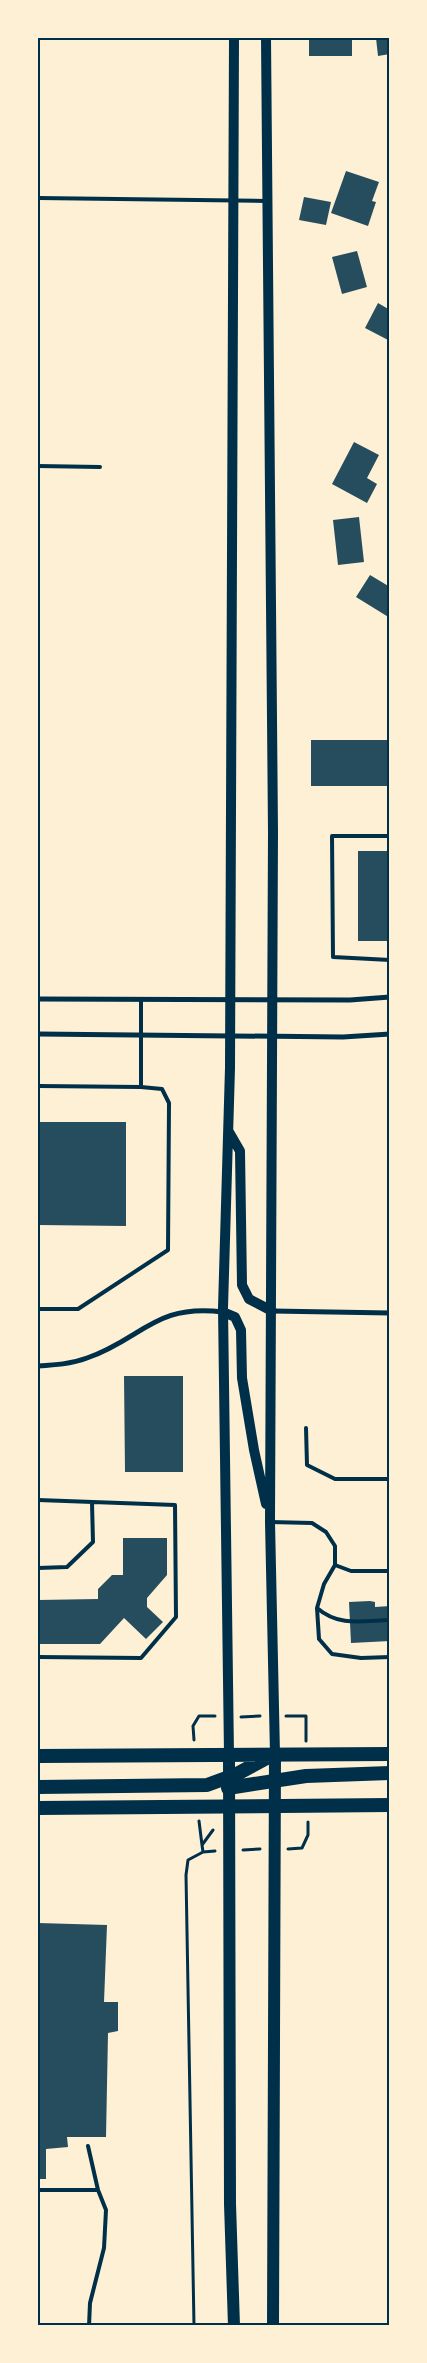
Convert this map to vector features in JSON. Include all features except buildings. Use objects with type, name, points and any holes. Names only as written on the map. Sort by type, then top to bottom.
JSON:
[{"type":"highway","points":[[228,1782],[275,1754]]},
{"type":"highway","points":[[38,1756],[390,1754]]},
{"type":"highway","points":[[38,1787],[207,1785],[228,1782],[274,1781],[306,1776],[390,1774]]},
{"type":"highway","points":[[38,1808],[390,1805]]},
{"type":"main road","points":[[234,38],[230,1036],[224,1312],[229,1754],[230,2194],[234,2326]]},
{"type":"main road","points":[[266,38],[272,1001],[270,1522],[275,1754],[273,2326]]},
{"type":"main road","points":[[228,1132],[240,1151],[242,1285],[250,1299],[272,1311]]},
{"type":"main road","points":[[224,1312],[235,1317],[241,1330],[242,1378],[254,1450],[270,1522]]},
{"type":"street","points":[[38,999],[272,1001],[350,1000],[390,996]]},
{"type":"street","points":[[38,1034],[343,1037],[390,1034]]},
{"type":"street","points":[[38,1366],[58,1365],[88,1358],[117,1344],[145,1325],[176,1313],[207,1310],[224,1312]]},
{"type":"street","points":[[272,1311],[390,1313]]},
{"type":"lane","points":[[38,198],[234,199],[268,201]]},
{"type":"lane","points":[[38,466],[100,467]]},
{"type":"lane","points":[[390,836],[332,836],[333,957],[390,960]]},
{"type":"lane","points":[[141,999],[141,1087]]},
{"type":"lane","points":[[38,1086],[162,1089],[169,1103],[168,1250],[78,1309],[38,1309]]},
{"type":"lane","points":[[306,1428],[307,1466],[335,1479],[390,1479]]},
{"type":"lane","points":[[38,1500],[175,1504],[176,1617],[141,1658],[38,1657]]},
{"type":"lane","points":[[38,1568],[67,1567],[93,1542],[92,1503]]},
{"type":"lane","points":[[270,1522],[312,1523],[326,1532],[335,1546],[335,1565],[324,1584],[318,1600],[319,1638],[332,1654],[361,1658],[390,1657]]},
{"type":"lane","points":[[335,1565],[351,1571],[390,1570]]},
{"type":"lane","points":[[318,1608],[326,1616],[338,1621],[390,1620]]},
{"type":"lane","points":[[88,2146],[98,2190],[106,2210],[104,2248],[90,2303],[89,2326]]},
{"type":"lane","points":[[38,2190],[98,2190]]},
{"type":"path","points":[[194,2326],[186,1875],[188,1860],[203,1852],[202,1845],[228,1806]]}]
